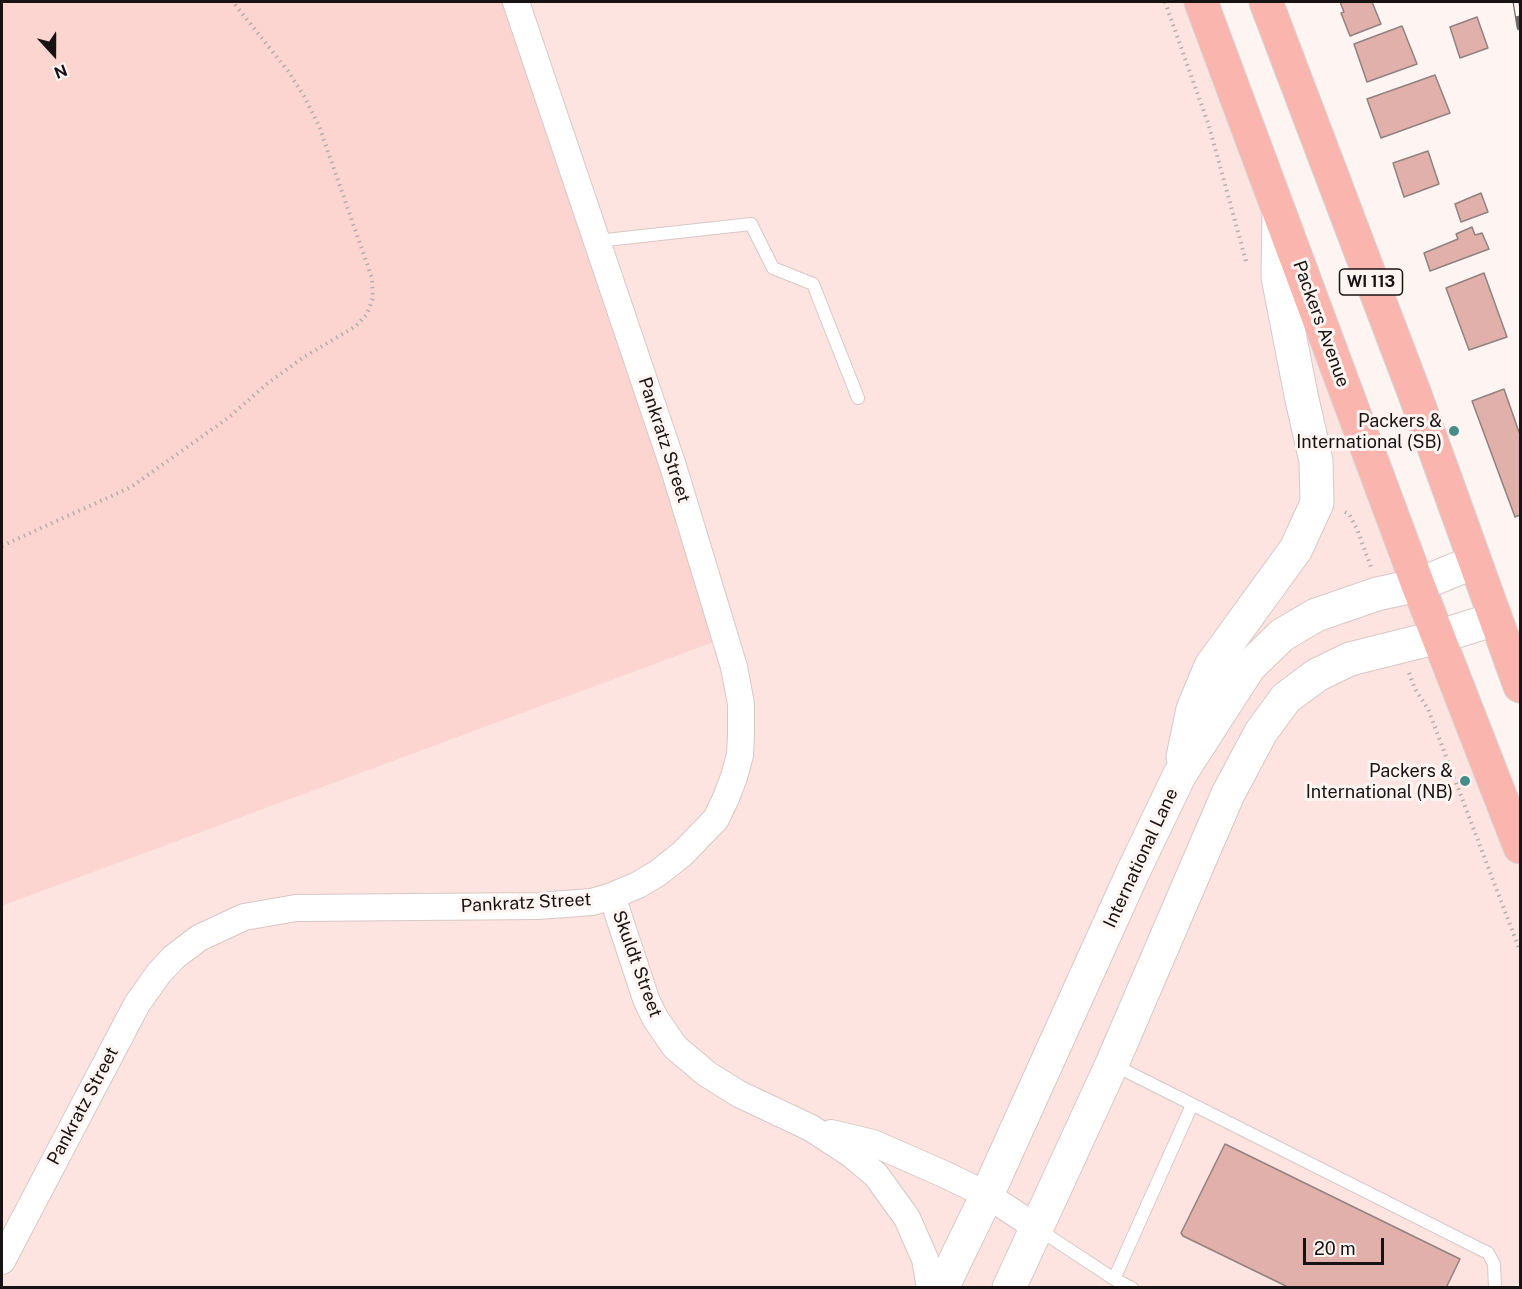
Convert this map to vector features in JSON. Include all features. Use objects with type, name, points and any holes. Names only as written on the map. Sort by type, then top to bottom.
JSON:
[{"type":"main road","name":"Packers Avenue","points":[[1201,2],[1418,585],[1521,847]]},
{"type":"main road","name":"WI 113","points":[[1266,2],[1414,393],[1521,686]]},
{"type":"main road","points":[[1180,774],[1193,709],[1211,666],[1296,549],[1317,503],[1316,460],[1278,277],[1279,212]]},
{"type":"main road","name":"International Lane","points":[[942,1287],[987,1195],[1133,872],[1180,774],[1250,667],[1282,635],[1316,615],[1353,601],[1418,585],[1474,562]]},
{"type":"main road","points":[[1009,1287],[1112,1064],[1228,794],[1261,732],[1286,698],[1317,675],[1350,659],[1438,637],[1495,619]]},
{"type":"street","name":"Pankratz Street","points":[[2,1261],[137,1004],[159,973],[174,957],[199,938],[244,917],[296,908],[538,906],[592,902],[612,896],[638,885],[682,855],[716,819],[734,777],[740,755],[741,704],[734,667],[673,466],[516,2]]},
{"type":"street","name":"Skuldt Street","points":[[612,896],[646,999],[655,1018],[675,1047],[707,1074],[739,1094],[811,1128],[876,1175],[907,1218],[924,1259],[930,1287]]},
{"type":"street","name":"Skuldt Street","points":[[811,1128],[873,1143],[987,1195],[1037,1228]]},
{"type":"lane","points":[[597,241],[751,224],[773,268],[813,284],[858,398]]},
{"type":"lane","points":[[1112,1064],[1488,1253],[1494,1264],[1495,1287]]},
{"type":"lane","points":[[1114,1279],[1192,1105]]},
{"type":"lane","points":[[1037,1228],[1114,1279],[1132,1287]]},
{"type":"path","points":[[2,546],[131,487],[228,418],[277,376],[356,326],[367,314],[373,298],[372,278],[319,126],[288,71],[233,2]]},
{"type":"path","points":[[1164,2],[1209,126],[1247,265]]},
{"type":"path","points":[[1339,508],[1349,514],[1370,565]]},
{"type":"path","points":[[1414,689],[1428,709],[1521,951]]},
{"type":"shaded area","points":[[2,2],[516,2],[725,638],[2,906]]},
{"type":"shaded area","points":[[516,2],[1201,2],[1520,847],[1520,1287],[2,1288],[2,906],[725,638]]},
{"type":"building","points":[[1340,2],[1372,2],[1381,24],[1350,36],[1341,13],[1344,12]]},
{"type":"building","points":[[1477,17],[1488,48],[1460,58],[1450,27]]},
{"type":"building","points":[[1402,26],[1417,64],[1367,82],[1354,44]]},
{"type":"building","points":[[1435,75],[1450,113],[1381,138],[1367,99]]},
{"type":"building","points":[[1428,151],[1439,184],[1404,197],[1393,163]]},
{"type":"building","points":[[1481,193],[1488,212],[1461,222],[1455,204]]},
{"type":"building","points":[[1472,227],[1475,235],[1482,233],[1489,249],[1430,271],[1424,253],[1458,239],[1456,234]]},
{"type":"building","points":[[1484,273],[1507,337],[1469,350],[1446,288]]},
{"type":"building","points":[[1504,389],[1520,435],[1520,515],[1515,517],[1472,401]]},
{"type":"building","points":[[1225,1144],[1460,1259],[1446,1288],[1290,1288],[1183,1236],[1181,1233]]},
{"type":"railway","points":[[1516,2],[1520,27]]},
{"type":"place","name":"Packers & International (SB)","points":[[1454,431]]},
{"type":"place","name":"Packers & International (NB)","points":[[1465,781]]}]
